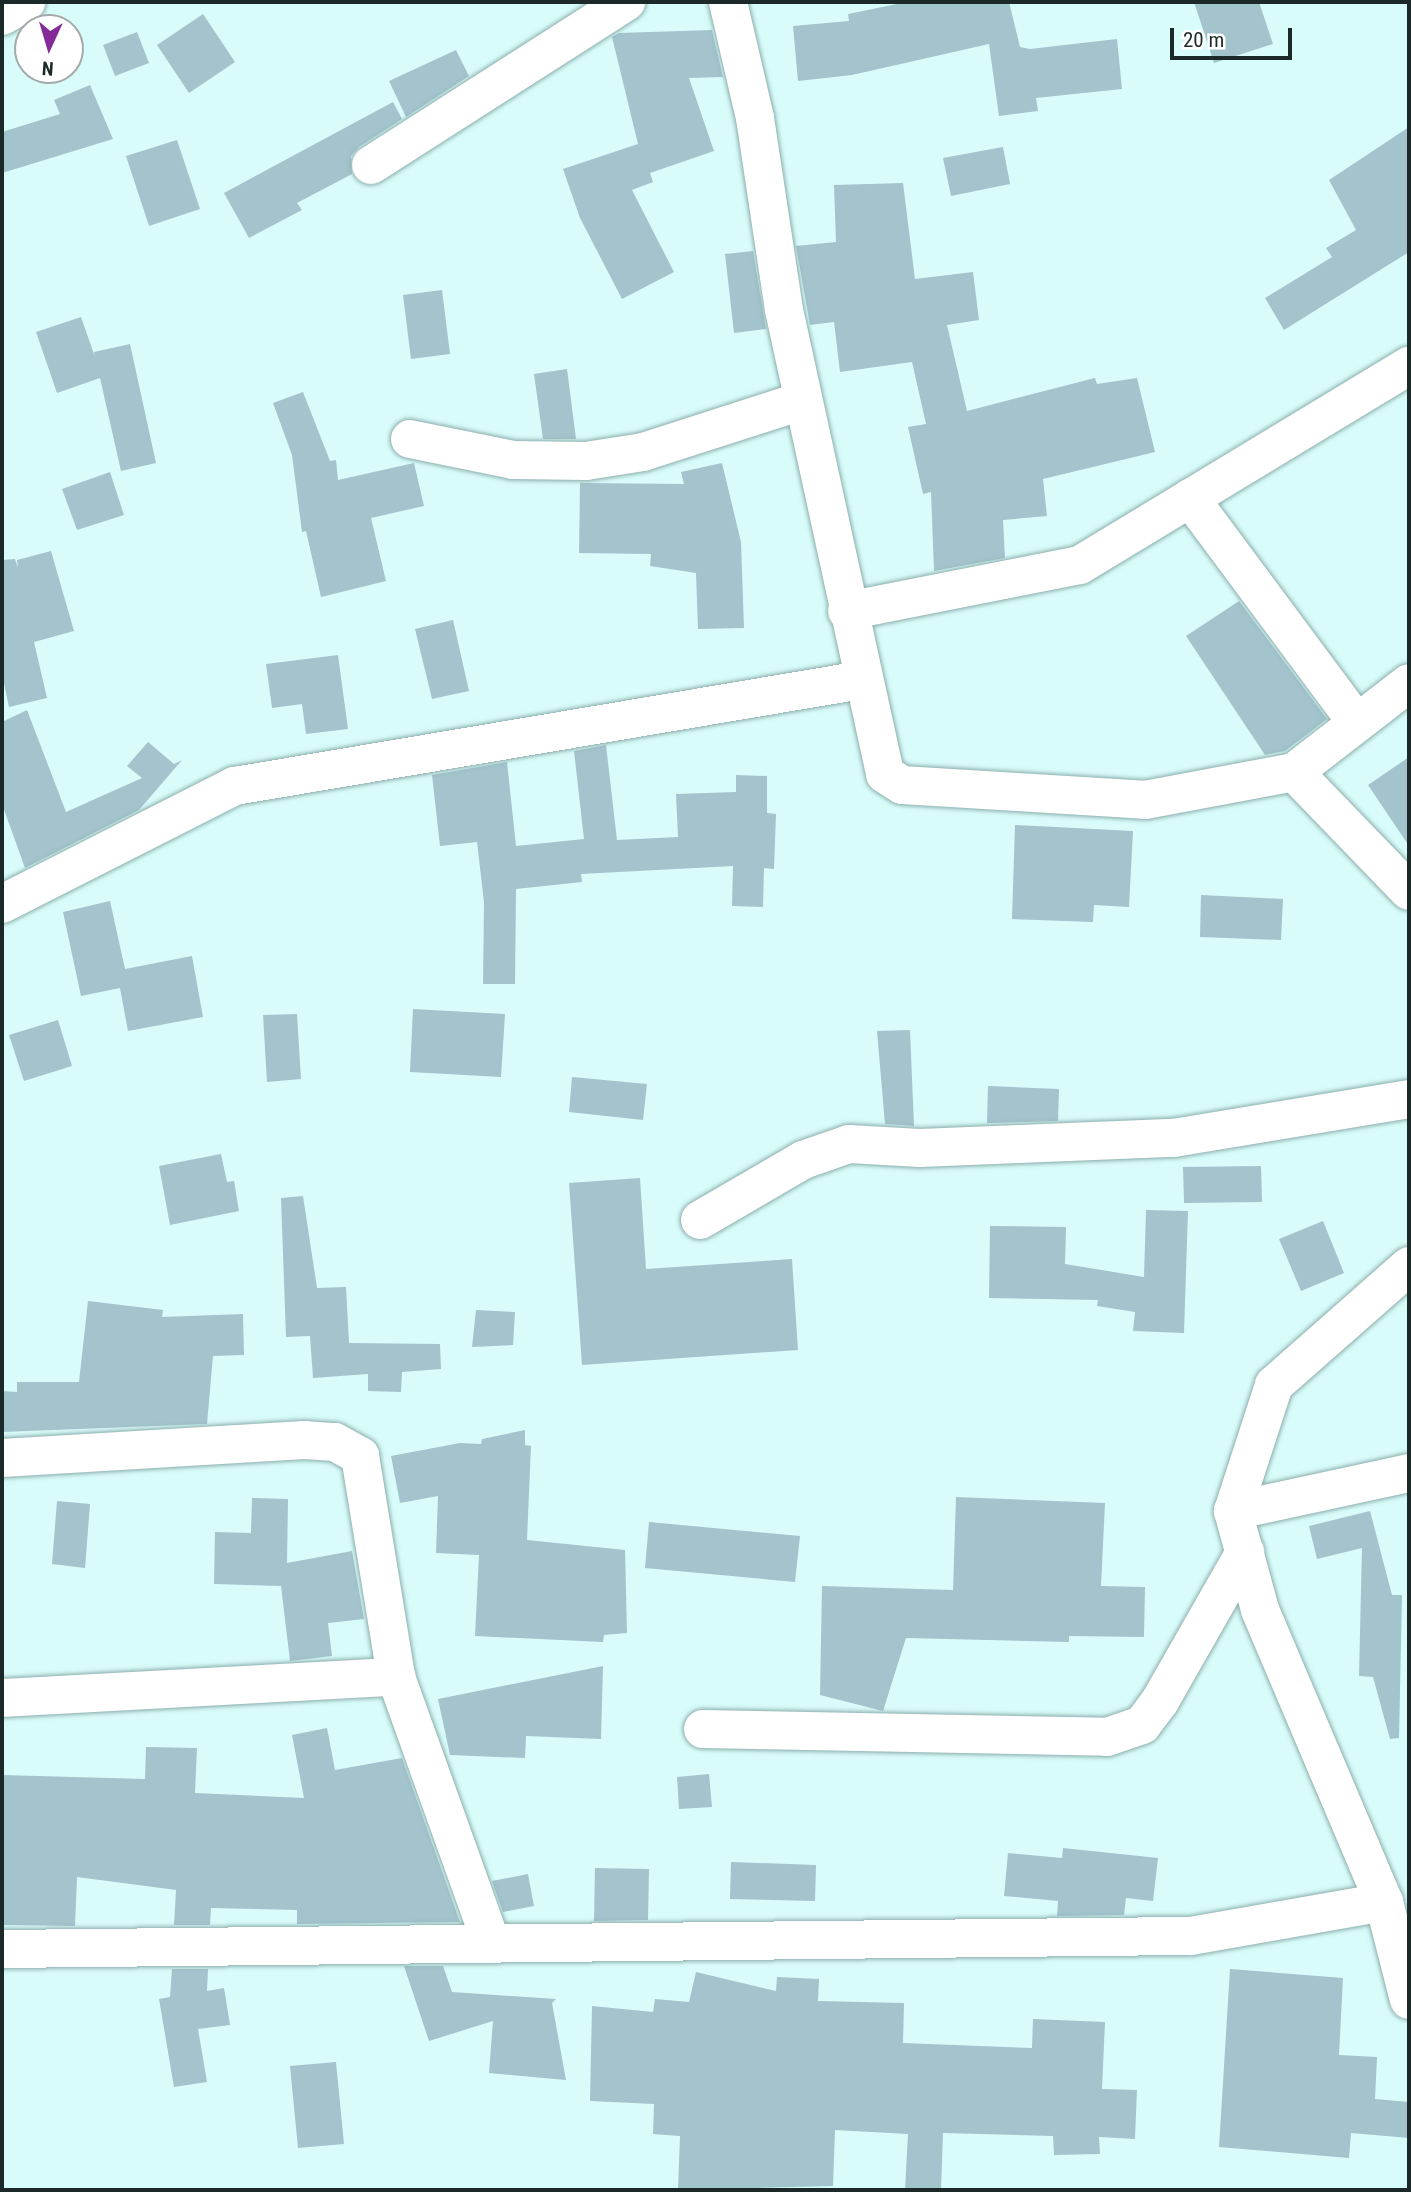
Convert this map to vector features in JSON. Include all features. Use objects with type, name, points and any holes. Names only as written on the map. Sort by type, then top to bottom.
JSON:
[{"type":"street","points":[[2,16],[26,2]]},
{"type":"street","points":[[371,165],[626,2]]},
{"type":"street","points":[[728,2],[755,118],[802,401],[885,774],[902,785],[1145,800],[1294,772],[1409,683]]},
{"type":"street","points":[[847,611],[1080,565],[1409,366]]},
{"type":"street","points":[[410,439],[513,460],[586,461],[643,452],[802,401]]},
{"type":"street","points":[[1190,498],[1357,723]]},
{"type":"street","points":[[2,904],[235,786],[862,680]]},
{"type":"street","points":[[1294,772],[1409,891]]},
{"type":"street","points":[[700,1220],[803,1160],[849,1144],[920,1148],[1174,1138],[1409,1099]]},
{"type":"street","points":[[1409,1266],[1274,1385],[1233,1511],[1260,1610],[1384,1902],[1409,2000]]},
{"type":"street","points":[[2,1458],[304,1440],[335,1442],[360,1456],[396,1677],[491,1943]]},
{"type":"street","points":[[1233,1511],[1409,1473]]},
{"type":"street","points":[[703,1730],[1107,1737],[1142,1725],[1154,1709],[1245,1552]]},
{"type":"street","points":[[2,1698],[396,1677]]},
{"type":"street","points":[[2,1948],[1191,1936],[1384,1902]]},
{"type":"building","points":[[907,2],[1009,2],[1020,47],[1030,49],[1117,39],[1122,89],[1036,98],[1038,111],[999,116],[989,44],[852,75],[798,81],[793,26],[849,21],[848,14]]},
{"type":"building","points":[[1194,2],[1259,2],[1273,44],[1214,63]]},
{"type":"building","points":[[203,14],[235,62],[189,93],[157,45]]},
{"type":"building","points":[[712,30],[723,77],[689,78],[714,151],[650,173],[653,182],[632,190],[674,272],[622,299],[580,218],[563,169],[638,144],[612,37],[619,33]]},
{"type":"building","points":[[137,32],[149,63],[115,76],[103,45]]},
{"type":"building","points":[[456,50],[469,76],[406,117],[389,81]]},
{"type":"building","points":[[90,85],[113,139],[2,173],[2,132],[60,114],[54,100]]},
{"type":"building","points":[[393,102],[402,119],[359,147],[351,156],[352,174],[297,203],[302,210],[249,238],[224,193]]},
{"type":"building","points":[[1409,127],[1409,252],[1284,330],[1265,298],[1332,257],[1326,248],[1356,230],[1329,180]]},
{"type":"building","points":[[177,140],[200,209],[149,226],[126,156]]},
{"type":"building","points":[[1003,147],[1010,184],[951,196],[943,158]]},
{"type":"building","points":[[903,183],[915,279],[973,272],[979,320],[947,325],[967,411],[1095,378],[1097,384],[1137,378],[1155,452],[1043,479],[1047,516],[1003,520],[1005,558],[934,571],[931,492],[923,494],[908,427],[926,424],[912,362],[840,372],[834,322],[810,325],[796,246],[836,242],[834,185]]},
{"type":"building","points":[[753,251],[766,329],[734,333],[725,254]]},
{"type":"building","points":[[442,290],[450,354],[411,359],[403,295]]},
{"type":"building","points":[[81,317],[95,357],[94,352],[130,344],[156,463],[121,471],[100,378],[57,393],[36,332]]},
{"type":"building","points":[[567,369],[576,439],[543,439],[534,374]]},
{"type":"building","points":[[303,392],[330,461],[336,460],[338,480],[414,463],[424,506],[371,518],[386,581],[321,597],[306,531],[302,532],[292,455],[273,403]]},
{"type":"building","points":[[722,463],[741,542],[744,628],[698,629],[696,573],[650,566],[651,554],[579,553],[580,483],[684,484],[681,472]]},
{"type":"building","points":[[110,472],[124,515],[77,530],[62,489]]},
{"type":"building","points":[[51,551],[74,631],[34,642],[47,698],[9,707],[2,674],[2,560],[15,559],[18,568],[17,560]]},
{"type":"building","points":[[1239,601],[1327,719],[1285,751],[1265,755],[1186,636]]},
{"type":"building","points":[[453,620],[469,691],[432,699],[415,629]]},
{"type":"building","points":[[338,655],[348,729],[306,734],[302,704],[272,708],[266,664]]},
{"type":"building","points":[[27,710],[66,812],[142,778],[127,766],[148,742],[174,764],[182,760],[139,810],[25,868],[2,804],[2,722]]},
{"type":"building","points":[[606,745],[617,840],[678,837],[676,794],[736,792],[736,775],[767,776],[767,813],[776,814],[774,869],[764,868],[763,907],[732,906],[733,866],[581,874],[582,882],[516,889],[515,984],[483,984],[484,902],[477,842],[440,846],[432,775],[507,762],[516,846],[584,839],[574,751]]},
{"type":"building","points":[[1409,757],[1409,846],[1368,785]]},
{"type":"building","points":[[1015,825],[1133,831],[1129,907],[1094,905],[1093,922],[1012,919]]},
{"type":"building","points":[[1201,895],[1283,899],[1281,940],[1200,937]]},
{"type":"building","points":[[110,901],[125,969],[192,956],[203,1017],[128,1031],[120,988],[81,996],[63,912]]},
{"type":"building","points":[[413,1009],[505,1014],[501,1077],[410,1072]]},
{"type":"building","points":[[297,1014],[301,1079],[267,1082],[263,1015]]},
{"type":"building","points":[[58,1020],[72,1066],[24,1081],[9,1035]]},
{"type":"building","points":[[910,1030],[914,1126],[885,1124],[877,1031]]},
{"type":"building","points":[[572,1077],[647,1084],[643,1120],[569,1112]]},
{"type":"building","points":[[988,1086],[1059,1089],[1058,1121],[987,1123]]},
{"type":"building","points":[[221,1154],[227,1182],[234,1181],[239,1211],[170,1225],[159,1166]]},
{"type":"building","points":[[1261,1166],[1262,1202],[1184,1203],[1183,1167]]},
{"type":"building","points":[[640,1178],[646,1269],[792,1259],[798,1350],[582,1365],[569,1183]]},
{"type":"building","points":[[303,1196],[317,1288],[346,1287],[349,1343],[440,1344],[441,1369],[402,1372],[401,1392],[368,1391],[368,1374],[313,1378],[310,1336],[286,1337],[281,1198]]},
{"type":"building","points":[[1146,1210],[1188,1211],[1184,1333],[1133,1331],[1135,1312],[1097,1306],[1098,1300],[989,1298],[990,1226],[1066,1227],[1065,1264],[1144,1277]]},
{"type":"building","points":[[1323,1221],[1344,1273],[1301,1291],[1279,1239]]},
{"type":"building","points":[[88,1301],[163,1310],[162,1317],[243,1314],[244,1355],[213,1356],[207,1424],[2,1432],[2,1391],[17,1392],[17,1382],[79,1382]]},
{"type":"building","points":[[476,1310],[515,1312],[513,1345],[472,1347]]},
{"type":"building","points":[[525,1430],[525,1445],[531,1446],[527,1540],[625,1550],[627,1633],[604,1635],[603,1642],[475,1636],[479,1555],[436,1553],[438,1496],[400,1503],[391,1456],[460,1443],[481,1444],[482,1439]]},
{"type":"building","points":[[956,1497],[1105,1503],[1101,1586],[1145,1587],[1144,1637],[1069,1636],[1069,1642],[906,1638],[883,1711],[820,1695],[822,1586],[953,1590]]},
{"type":"building","points":[[252,1498],[288,1499],[287,1563],[352,1551],[364,1619],[328,1623],[332,1656],[290,1661],[281,1586],[214,1584],[215,1532],[251,1533]]},
{"type":"building","points":[[57,1501],[90,1504],[85,1568],[52,1564]]},
{"type":"building","points":[[1370,1511],[1392,1595],[1402,1595],[1399,1738],[1390,1739],[1373,1677],[1359,1676],[1362,1548],[1317,1559],[1309,1526]]},
{"type":"building","points":[[649,1522],[800,1536],[795,1582],[645,1568]]},
{"type":"building","points":[[603,1666],[601,1739],[526,1736],[525,1758],[450,1755],[438,1699]]},
{"type":"building","points":[[327,1728],[335,1770],[402,1758],[460,1922],[297,1924],[297,1910],[211,1908],[210,1925],[174,1925],[176,1890],[77,1877],[75,1926],[2,1925],[2,1775],[145,1779],[146,1747],[197,1748],[195,1793],[304,1798],[292,1735]]},
{"type":"building","points":[[709,1774],[712,1807],[679,1809],[677,1777]]},
{"type":"building","points":[[1063,1848],[1158,1858],[1153,1901],[1126,1898],[1124,1915],[1057,1916],[1058,1901],[1004,1896],[1008,1853],[1062,1858]]},
{"type":"building","points":[[731,1862],[816,1865],[815,1901],[730,1899]]},
{"type":"building","points":[[595,1868],[649,1869],[648,1920],[594,1921]]},
{"type":"building","points":[[528,1874],[534,1906],[503,1912],[492,1881]]},
{"type":"building","points":[[404,1966],[443,1966],[452,1992],[556,1999],[552,2003],[566,2080],[489,2073],[493,2021],[429,2041]]},
{"type":"building","points":[[172,1969],[208,1969],[207,1991],[224,1988],[230,2025],[198,2029],[207,2082],[174,2087],[159,1999],[170,1997]]},
{"type":"building","points":[[1230,1969],[1343,1978],[1339,2055],[1377,2057],[1375,2099],[1409,2102],[1409,2138],[1351,2133],[1349,2158],[1219,2147]]},
{"type":"building","points":[[696,1972],[776,1991],[777,1977],[819,1979],[818,2001],[904,2003],[903,2043],[1032,2048],[1033,2019],[1105,2022],[1102,2089],[1137,2090],[1135,2139],[1099,2137],[1100,2154],[1054,2155],[1053,2136],[943,2133],[941,2190],[905,2190],[908,2134],[835,2130],[833,2186],[678,2190],[680,2136],[653,2134],[654,2104],[590,2101],[592,2006],[653,2012],[655,1999],[689,2002]]},
{"type":"building","points":[[336,2062],[344,2144],[298,2148],[290,2066]]}]
